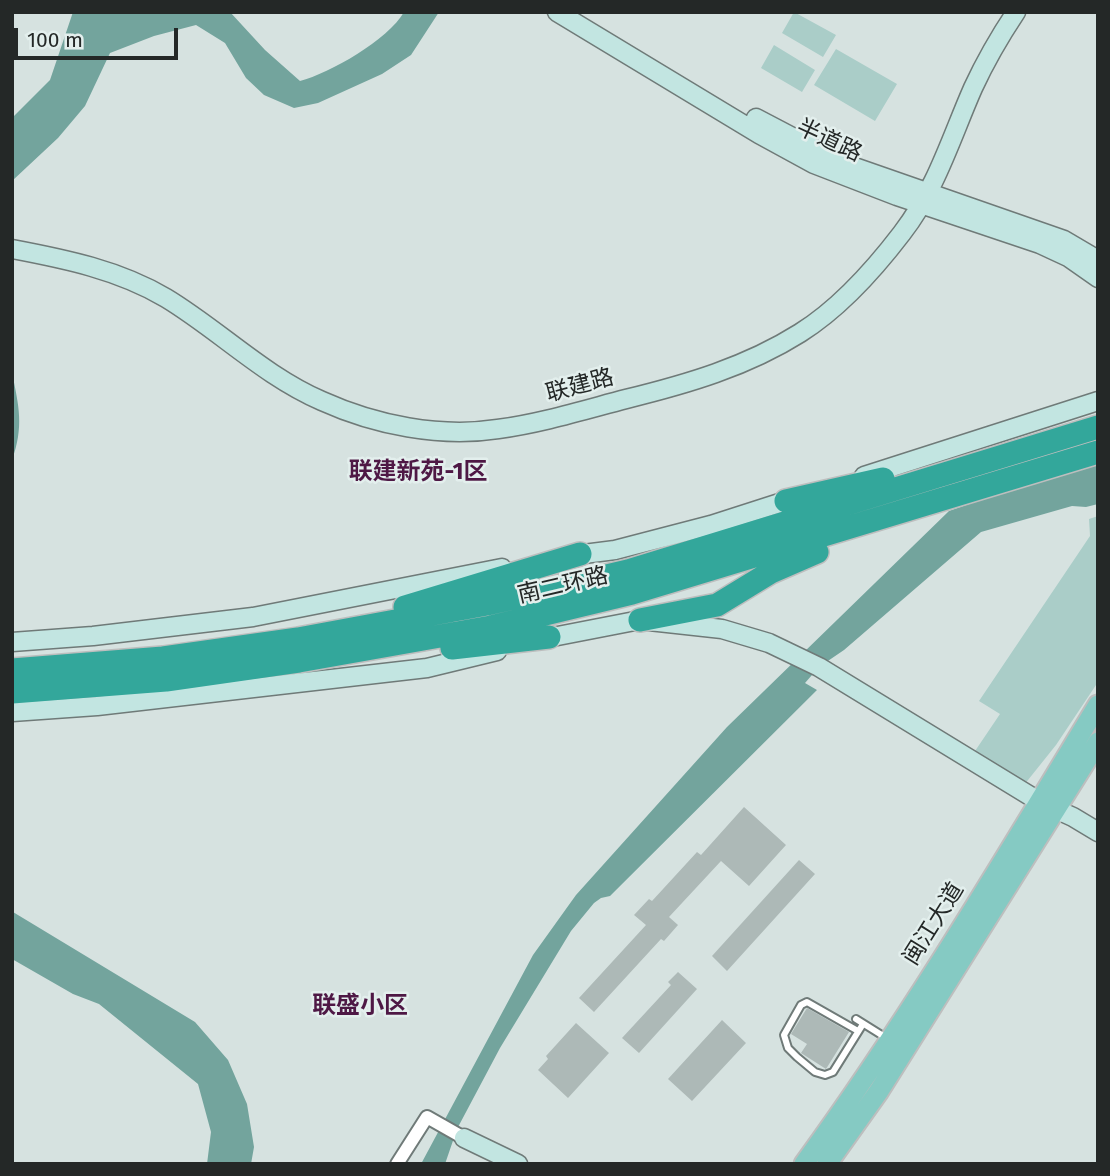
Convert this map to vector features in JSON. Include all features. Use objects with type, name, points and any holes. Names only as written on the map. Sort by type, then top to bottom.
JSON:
[{"type":"highway","name":"南二环路","points":[[23,680],[166,680],[299,650],[628,571],[1098,427]]},
{"type":"highway","name":"南二环路","points":[[299,650],[491,626],[632,593],[1098,452]]},
{"type":"highway","points":[[786,501],[898,476],[966,468]]},
{"type":"highway","points":[[640,620],[717,605],[786,565],[971,491]]},
{"type":"highway","points":[[299,650],[580,554]]},
{"type":"highway","points":[[299,650],[549,637]]},
{"type":"main road","name":"半道路","points":[[557,12],[793,153],[836,174],[1064,240],[1098,260]]},
{"type":"main road","name":"半道路","points":[[580,12],[794,139],[925,199],[1040,244],[1068,257],[1098,278]]},
{"type":"main road","name":"联建路","points":[[12,249],[84,264],[156,293],[281,379],[334,406],[363,416],[399,425],[454,431],[483,431],[536,423],[698,381],[768,351],[812,325],[844,299],[894,243],[925,199],[943,163],[978,77],[1016,12]]},
{"type":"main road","points":[[12,642],[118,634],[253,617],[580,554],[615,550],[711,525],[1098,401]]},
{"type":"main road","points":[[12,712],[97,706],[427,668],[549,637],[640,620],[730,631],[800,656],[1048,805],[1098,832]]},
{"type":"main road","name":"闽江大道","points":[[827,1164],[879,1091],[1048,805],[1098,705]]},
{"type":"main road","name":"闽江大道","points":[[804,1164],[1048,805],[1098,742]]},
{"type":"main road","points":[[464,1138],[518,1164]]},
{"type":"street","points":[[397,1164],[427,1117],[464,1138]]},
{"type":"lane","points":[[858,1031],[807,1002],[801,1006],[784,1035],[792,1053],[816,1072],[825,1075],[833,1072],[863,1024]]},
{"type":"lane","points":[[856,1019],[889,1040]]},
{"type":"shaded area","points":[[73,12],[230,12],[265,50],[300,81],[327,71],[357,54],[385,33],[404,12],[439,12],[411,55],[382,74],[318,103],[294,108],[264,95],[246,78],[225,43],[196,25],[154,36],[110,53],[85,106],[58,138],[12,181],[12,118],[50,80]]},
{"type":"shaded area","points":[[794,12],[836,35],[823,57],[782,33]]},
{"type":"shaded area","points":[[774,45],[815,70],[802,92],[761,68]]},
{"type":"shaded area","points":[[836,49],[897,84],[875,121],[814,85]]},
{"type":"shaded area","points":[[12,373],[19,427],[12,460]]},
{"type":"shaded area","points":[[1098,463],[1098,504],[1072,506],[981,532],[844,650],[819,667],[805,683],[817,690],[610,896],[594,903],[571,931],[500,1048],[457,1129],[445,1164],[421,1164],[533,955],[576,895],[727,727],[949,511],[1041,479]]},
{"type":"shaded area","points":[[1098,516],[1098,682],[1056,745],[1024,785],[973,754],[1000,714],[979,701],[1090,536],[1089,519]]},
{"type":"shaded area","points":[[13,912],[195,1022],[228,1060],[247,1104],[254,1147],[251,1164],[207,1164],[211,1132],[198,1084],[99,1004],[73,994],[12,959]]},
{"type":"building","points":[[744,807],[786,845],[749,886],[721,861],[669,917],[678,925],[664,941],[661,939],[594,1012],[579,998],[646,925],[634,915],[649,899],[652,901],[697,852],[701,855]]},
{"type":"building","points":[[799,860],[815,874],[727,971],[712,956]]},
{"type":"building","points":[[678,972],[697,989],[639,1053],[622,1038],[671,985],[668,982]]},
{"type":"building","points":[[807,1008],[849,1032],[826,1069],[801,1053],[807,1044],[791,1034]]},
{"type":"building","points":[[722,1020],[746,1043],[692,1101],[668,1079]]},
{"type":"building","points":[[576,1023],[609,1053],[568,1098],[538,1070],[548,1059],[546,1056]]},
{"type":"district","name":"联建新苑-1区","points":[[418,472]]},
{"type":"district","name":"联盛小区","points":[[360,1006]]}]
